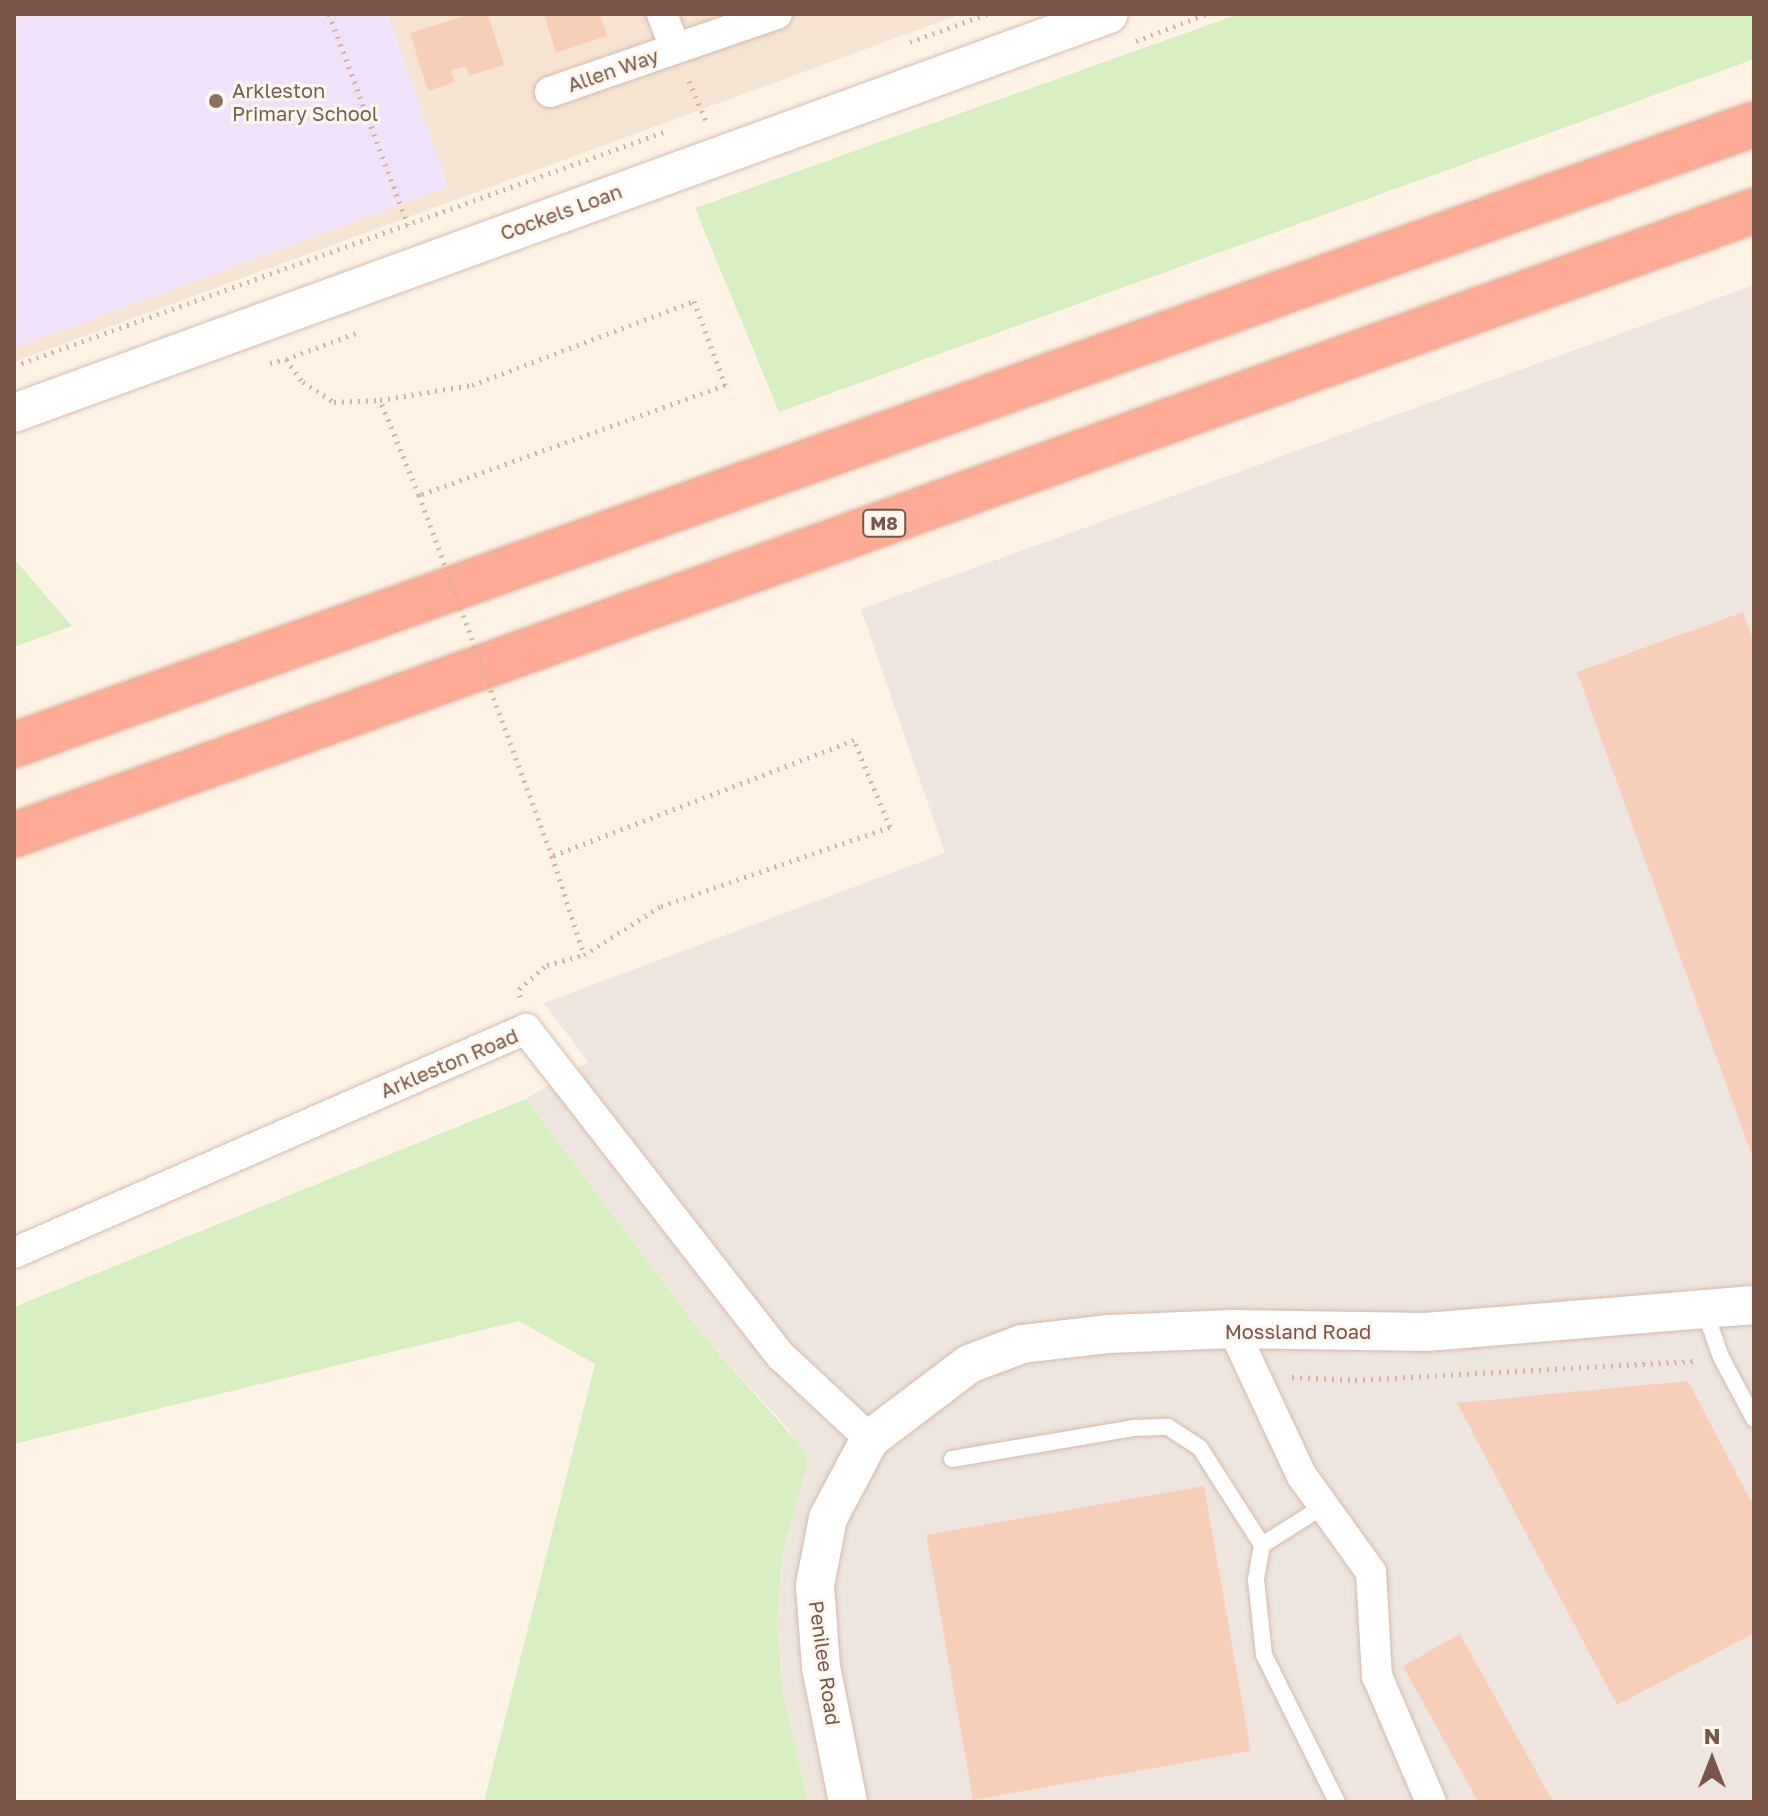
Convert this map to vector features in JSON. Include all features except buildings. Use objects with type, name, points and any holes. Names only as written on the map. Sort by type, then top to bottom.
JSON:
[{"type":"highway","points":[[14,745],[1754,124]]},
{"type":"highway","name":"M8","points":[[14,835],[1754,211]]},
{"type":"street","name":"Allen Way","points":[[662,14],[675,48]]},
{"type":"street","name":"Allen Way","points":[[550,92],[777,14]]},
{"type":"street","name":"Cockels Loan","points":[[14,413],[720,153],[1109,14]]},
{"type":"street","name":"Arkleston Road","points":[[14,1253],[526,1029],[781,1356],[870,1439]]},
{"type":"street","name":"Mossland Road","points":[[870,1439],[969,1364],[1022,1344],[1233,1329],[1426,1332],[1705,1312],[1754,1305]]},
{"type":"street","points":[[1233,1329],[1302,1476],[1371,1572],[1377,1676],[1431,1802]]},
{"type":"street","name":"Penilee Road","points":[[848,1802],[821,1667],[815,1585],[828,1518],[870,1439]]},
{"type":"lane","points":[[1705,1312],[1721,1357],[1754,1419]]},
{"type":"lane","points":[[952,1459],[1168,1427],[1200,1448],[1262,1545],[1256,1579],[1264,1655],[1337,1802]]},
{"type":"lane","points":[[1262,1545],[1324,1506]]},
{"type":"path","points":[[329,14],[407,222],[428,261]]},
{"type":"path","points":[[898,47],[987,14]]},
{"type":"path","points":[[675,48],[720,153]]},
{"type":"path","points":[[690,123],[720,112]]},
{"type":"path","points":[[14,366],[675,128]]},
{"type":"path","points":[[260,366],[286,359],[303,382],[334,402],[380,400],[472,385],[694,301],[725,385],[419,495]]},
{"type":"path","points":[[380,400],[419,495],[552,856],[584,955]]},
{"type":"path","points":[[526,1029],[519,989],[547,965],[584,955],[661,906],[890,827],[854,740],[552,856]]},
{"type":"path","points":[[1254,1375],[1355,1380],[1666,1365],[1721,1357]]},
{"type":"shaded area","name":"Arkleston Primary School","points":[[14,14],[961,14],[14,362]]},
{"type":"shaded area","name":"Arkleston Primary School","points":[[14,14],[388,14],[448,187],[14,348]]},
{"type":"shaded area","points":[[1754,285],[1754,1802],[808,1802],[783,1694],[777,1625],[782,1554],[807,1466],[789,1430],[701,1333],[526,1099],[588,1062],[544,1003],[945,853],[861,609]]},
{"type":"green space","points":[[1239,14],[1754,14],[1754,59],[779,412],[695,208]]},
{"type":"green space","points":[[14,559],[72,626],[14,647]]},
{"type":"green space","points":[[526,1099],[701,1333],[806,1452],[807,1466],[782,1554],[777,1625],[783,1694],[808,1802],[484,1802],[595,1364],[519,1321],[14,1444],[14,1307]]},
{"type":"place","name":"Arkleston Primary School","points":[[216,101]]}]
